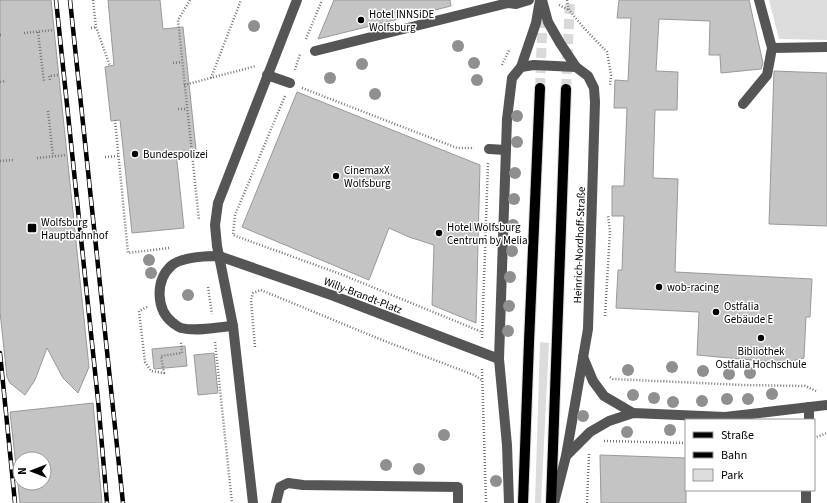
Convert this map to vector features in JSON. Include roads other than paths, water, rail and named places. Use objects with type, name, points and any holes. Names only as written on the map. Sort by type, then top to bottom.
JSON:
[{"type":"main road","points":[[523,503],[540,88]]},
{"type":"main road","name":"Heinrich-Nordhoff-Straße","points":[[552,503],[566,88]]},
{"type":"street","points":[[253,503],[233,326],[218,256],[215,225],[218,203],[297,0]]},
{"type":"street","points":[[315,51],[508,3],[516,4],[529,0]]},
{"type":"street","name":"Heinrich-Nordhoff-Straße","points":[[541,0],[548,22],[560,44],[576,67],[588,76],[594,88],[595,102],[588,329],[566,456],[552,503]]},
{"type":"street","name":"Heinrich-Nordhoff-Straße","points":[[509,503],[507,445],[499,359],[509,98],[512,78],[521,67],[536,23],[541,0]]},
{"type":"street","points":[[743,104],[766,76],[772,48],[759,0]]},
{"type":"street","points":[[772,48],[827,47]]},
{"type":"street","points":[[521,67],[534,65],[576,67]]},
{"type":"street","points":[[267,76],[290,83]]},
{"type":"street","points":[[489,149],[506,150]]},
{"type":"street","points":[[218,256],[204,256],[188,259],[172,265],[163,276],[159,289],[163,311],[168,319],[179,328],[195,330],[233,326]]},
{"type":"street","name":"Willy-Brandt-Platz","points":[[218,256],[334,296],[499,359]]},
{"type":"street","points":[[583,357],[593,381],[604,396],[633,413]]},
{"type":"street","points":[[566,456],[609,421],[633,413],[725,417],[827,405]]},
{"type":"street","points":[[809,407],[809,419]]},
{"type":"street","points":[[276,503],[280,486],[288,483],[303,485],[458,487],[458,503]]},
{"type":"street","points":[[806,491],[806,503]]},
{"type":"tunnel","points":[[566,89],[570,0]]},
{"type":"tunnel","points":[[540,88],[543,8]]},
{"type":"railway","points":[[56,0],[98,400],[107,503]]},
{"type":"railway","points":[[70,0],[123,503]]},
{"type":"railway","points":[[0,353],[15,503]]},
{"type":"place","name":"Hotel INNSiDE Wolfsburg","points":[[361,20]]},
{"type":"place","name":"Bundespolizei","points":[[135,154]]},
{"type":"place","name":"CinemaxX Wolfsburg","points":[[336,176]]},
{"type":"place","name":"Wolfsburg Hauptbahnhof","points":[[32,228]]},
{"type":"place","name":"Hotel Wolfsburg Centrum by Melia","points":[[439,233]]},
{"type":"place","name":"wob-racing","points":[[659,287]]},
{"type":"place","name":"Ostfalia Gebäude E","points":[[716,312]]},
{"type":"place","name":"Bibliothek Ostfalia Hochschule","points":[[761,338]]}]
